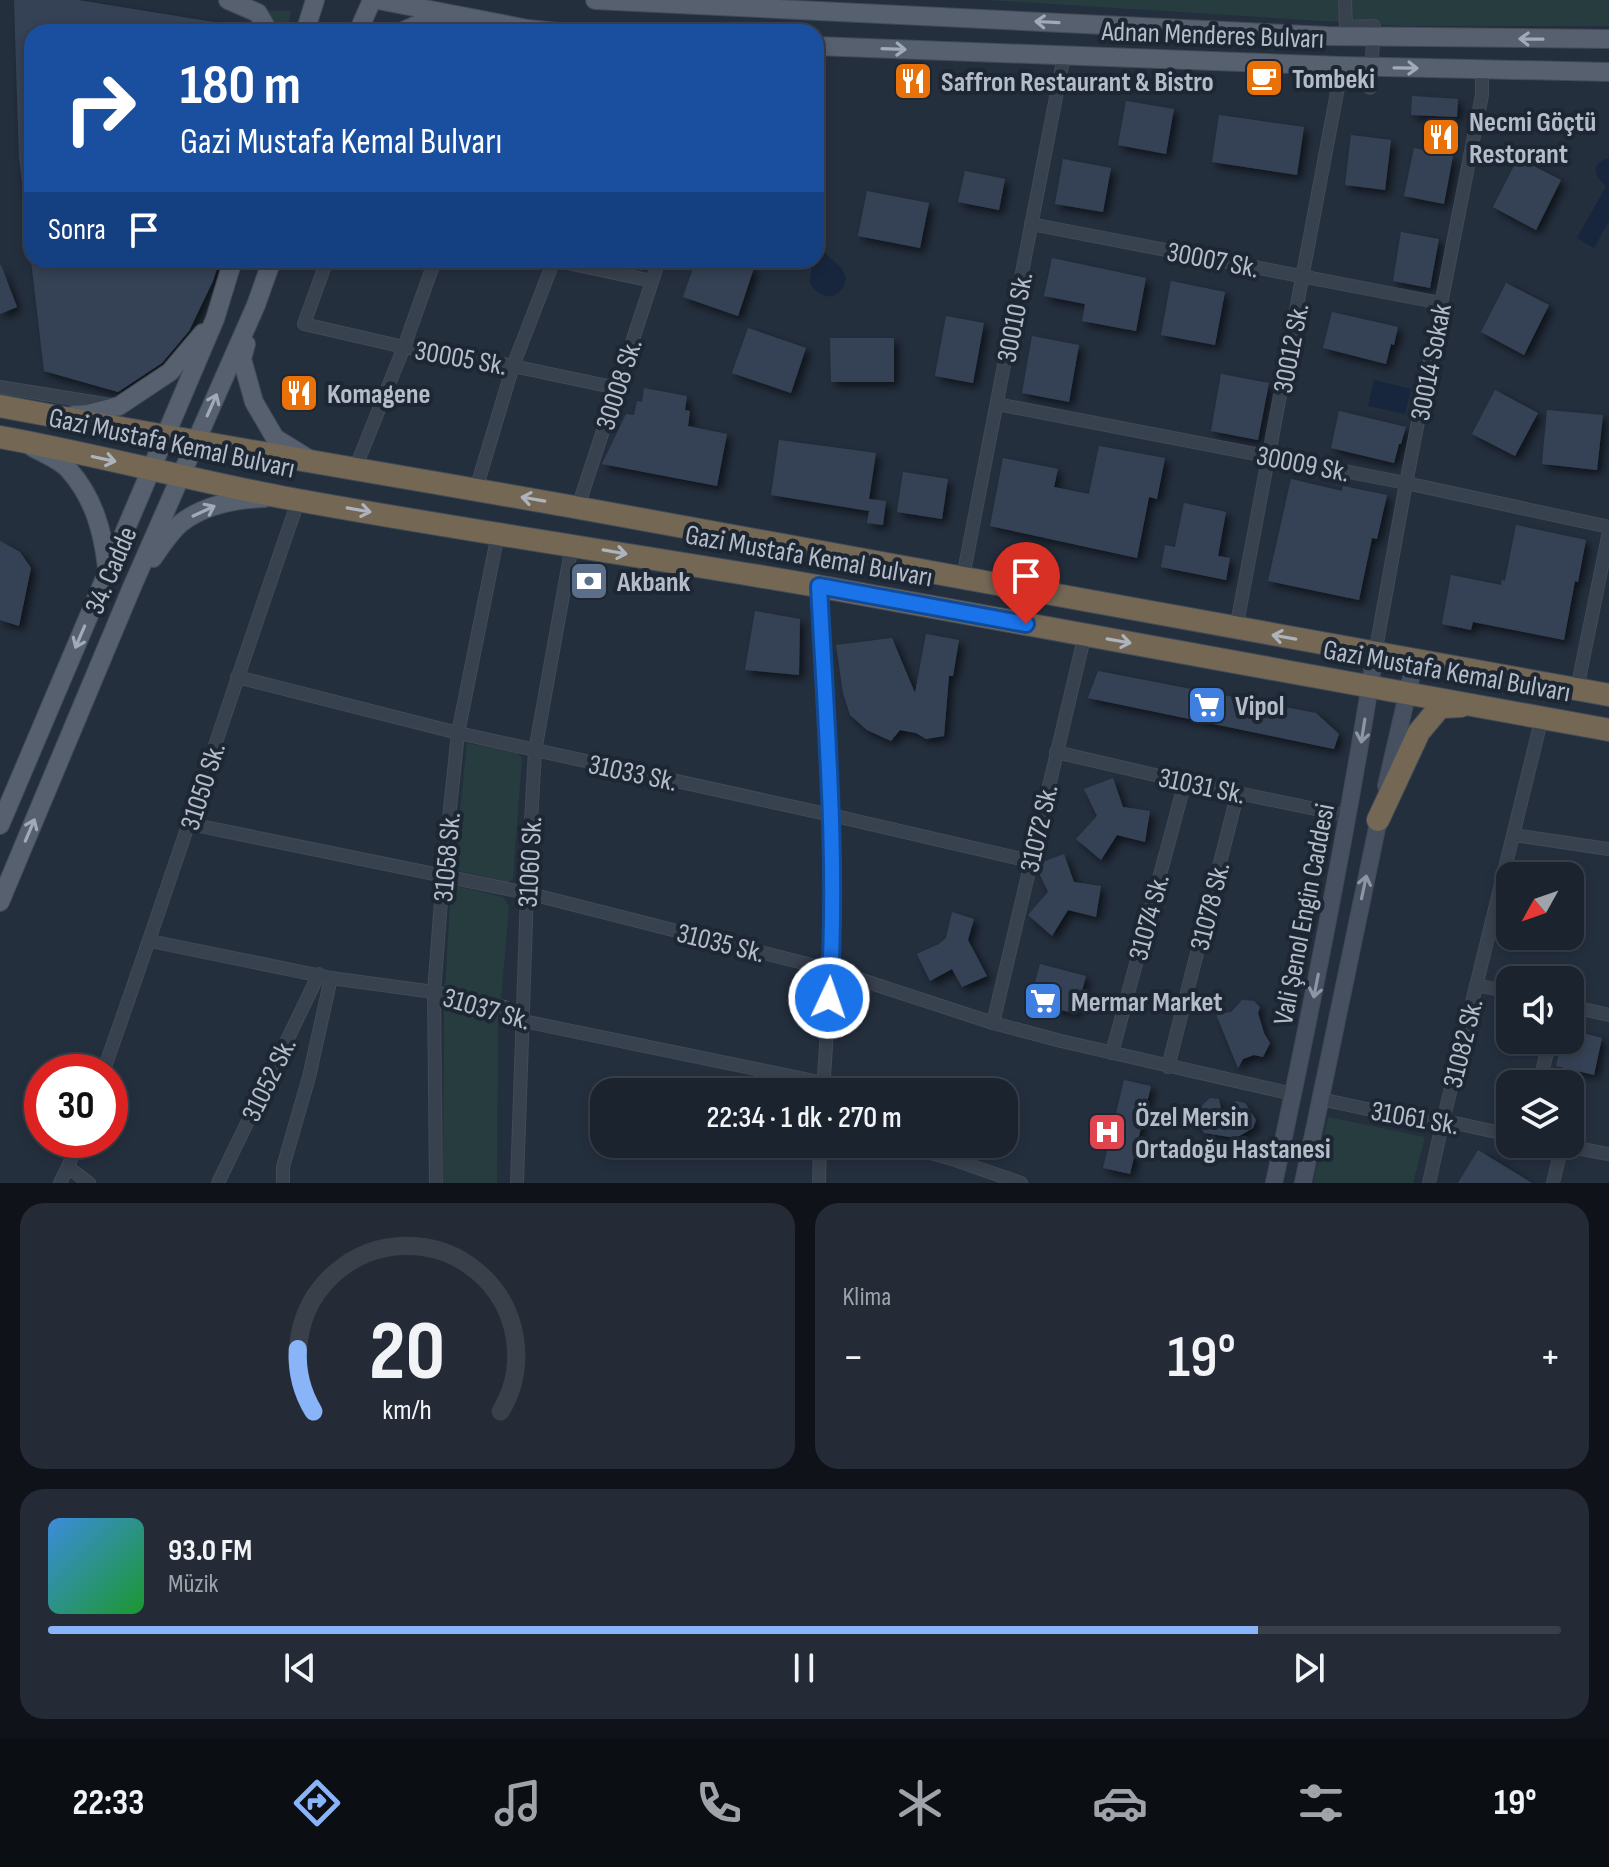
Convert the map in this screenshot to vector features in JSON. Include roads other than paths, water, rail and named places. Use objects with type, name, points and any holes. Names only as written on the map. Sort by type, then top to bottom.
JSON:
[{"type":"highway","name":"Gazi Mustafa Kemal Bulvarı","points":[[0,406],[578,507],[1609,695]]},
{"type":"highway","name":"Gazi Mustafa Kemal Bulvarı","points":[[0,437],[292,498],[819,586],[1609,730]]},
{"type":"highway","points":[[1378,820],[1419,732],[1428,720],[1440,707],[1482,705]]},
{"type":"main road","points":[[228,0],[258,13],[264,24]]},
{"type":"main road","points":[[308,24],[315,0]]},
{"type":"main road","points":[[362,24],[375,0],[495,24]]},
{"type":"main road","name":"Adnan Menderes Bulvarı","points":[[595,0],[1374,37],[1609,39]]},
{"type":"main road","points":[[419,24],[444,13]]},
{"type":"main road","name":"Adnan Menderes Bulvarı","points":[[824,46],[1371,67],[1609,72]]},
{"type":"main road","name":"34. Cadde","points":[[0,825],[215,319],[231,268]]},
{"type":"main road","name":"34. Cadde","points":[[0,902],[269,268]]},
{"type":"main road","points":[[256,305],[242,359],[254,402],[275,438],[315,463]]},
{"type":"main road","points":[[58,417],[119,406],[170,372],[215,319]]},
{"type":"main road","points":[[23,441],[68,468],[92,504],[104,538],[107,573]]},
{"type":"main road","points":[[132,587],[179,525],[209,507],[252,499],[292,498]]},
{"type":"main road","name":"Vali Şenol Engin Caddesi","points":[[1274,1183],[1349,816],[1375,654]]},
{"type":"main road","name":"Vali Şenol Engin Caddesi","points":[[1303,1183],[1378,820],[1415,661]]},
{"type":"street","points":[[1345,0],[1346,27],[1374,26],[1370,88]]},
{"type":"street","name":"30010 Sk.","points":[[963,577],[1064,56]]},
{"type":"street","name":"30012 Sk.","points":[[1236,629],[1342,66]]},
{"type":"street","name":"30014 Sokak","points":[[1375,654],[1482,95],[1482,70]]},
{"type":"street","name":"30007 Sk.","points":[[1031,224],[1441,303]]},
{"type":"street","name":"30005 Sk.","points":[[324,268],[304,324],[404,347],[617,388]]},
{"type":"street","points":[[355,469],[432,268]]},
{"type":"street","points":[[476,489],[513,366],[550,268]]},
{"type":"street","points":[[591,268],[652,281]]},
{"type":"street","name":"30008 Sk.","points":[[578,507],[656,268]]},
{"type":"street","points":[[0,387],[119,406]]},
{"type":"street","name":"30009 Sk.","points":[[997,404],[1406,483],[1609,529]]},
{"type":"street","name":"31050 Sk.","points":[[109,1054],[190,824],[292,498]]},
{"type":"street","points":[[1577,689],[1609,529]]},
{"type":"street","name":"31058 Sk.","points":[[436,1183],[434,992],[443,875],[458,733],[498,534]]},
{"type":"street","name":"31060 Sk.","points":[[517,1183],[535,751],[572,545]]},
{"type":"street","points":[[819,586],[831,815],[831,970],[824,1078]]},
{"type":"street","name":"31072 Sk.","points":[[993,1023],[1085,634]]},
{"type":"street","name":"31033 Sk.","points":[[237,677],[535,751],[1030,861]]},
{"type":"street","name":"31082 Sk.","points":[[1429,1183],[1542,717]]},
{"type":"street","name":"31031 Sk.","points":[[1056,752],[1349,816]]},
{"type":"street","name":"31074 Sk.","points":[[1112,1053],[1185,782]]},
{"type":"street","name":"31078 Sk.","points":[[1168,1067],[1238,792]]},
{"type":"street","name":"31035 Sk.","points":[[190,824],[527,893],[831,970],[993,1023],[1168,1067],[1293,1094]]},
{"type":"street","points":[[1514,835],[1609,849]]},
{"type":"street","name":"31037 Sk.","points":[[150,941],[325,976],[434,992],[505,1007],[523,1021],[782,1078]]},
{"type":"street","points":[[283,1183],[283,1167],[309,1077],[325,976]]},
{"type":"street","name":"31052 Sk.","points":[[218,1183],[325,976]]},
{"type":"street","points":[[1476,985],[1496,989]]},
{"type":"street","points":[[1584,1009],[1609,1015]]},
{"type":"street","name":"31061 Sk.","points":[[1320,1099],[1442,1125],[1455,1123],[1496,1132]]},
{"type":"street","points":[[1584,1150],[1609,1154]]},
{"type":"street","points":[[60,1183],[71,1158]]},
{"type":"street","points":[[819,1183],[820,1158]]},
{"type":"street","points":[[949,1158],[1021,1183]]},
{"type":"street","points":[[1553,1183],[1556,1158]]},
{"type":"street","points":[[68,1167],[89,1183]]},
{"type":"water","points":[[1609,158],[1609,221],[1594,248],[1577,238],[1606,186],[1597,175],[1597,167]]},
{"type":"water","points":[[824,250],[846,278],[840,291],[831,296],[820,294],[810,283],[811,268],[824,268]]},
{"type":"water","points":[[1374,380],[1411,389],[1405,414],[1368,406]]},
{"type":"place","name":"Tombeki","points":[[1264,78]]},
{"type":"place","name":"Saffron Restaurant & Bistro","points":[[913,81]]},
{"type":"place","name":"Necmi Göçtü Restorant","points":[[1441,137]]},
{"type":"place","name":"Komagene","points":[[299,393]]},
{"type":"place","name":"Akbank","points":[[589,581]]},
{"type":"place","name":"Vipol","points":[[1207,705]]},
{"type":"place","name":"Mermar Market","points":[[1043,1001]]},
{"type":"place","name":"Özel Mersin Ortadoğu Hastanesi","points":[[1107,1132]]}]
